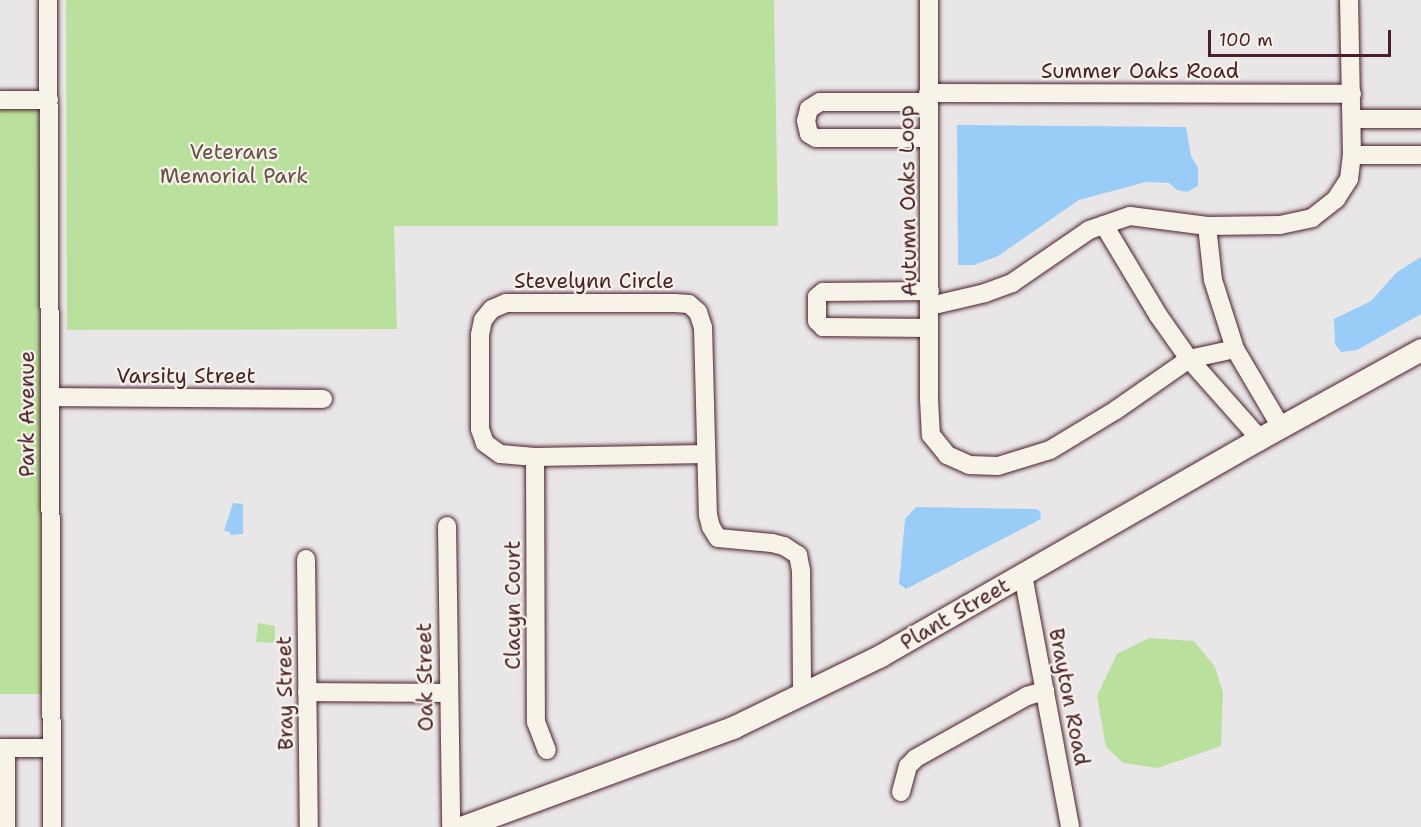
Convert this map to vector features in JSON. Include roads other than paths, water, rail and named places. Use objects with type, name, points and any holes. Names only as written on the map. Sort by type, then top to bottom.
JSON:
[{"type":"main road","name":"Plant Street","points":[[464,827],[733,728],[881,656],[1281,427],[1421,350]]},
{"type":"street","name":"Park Avenue","points":[[48,0],[51,827]]},
{"type":"street","name":"Autumn Oaks Loop","points":[[929,0],[930,298],[985,293],[1012,283],[1089,230],[1130,216],[1207,226],[1280,225],[1312,218],[1336,199],[1349,179],[1353,155],[1349,0]]},
{"type":"street","name":"Summer Oaks Road","points":[[929,138],[816,138],[809,134],[806,121],[809,109],[820,102],[928,98],[1352,94]]},
{"type":"street","points":[[0,100],[49,100]]},
{"type":"street","points":[[1353,119],[1421,119]]},
{"type":"street","points":[[1353,155],[1421,155]]},
{"type":"street","points":[[1104,225],[1158,315],[1189,359],[1260,439]]},
{"type":"street","points":[[1207,226],[1213,280],[1235,349],[1281,427]]},
{"type":"street","points":[[929,328],[823,327],[817,321],[817,297],[823,292],[930,298],[931,435],[947,455],[969,465],[998,466],[1050,450],[1116,410],[1189,359],[1235,349]]},
{"type":"street","name":"Stevelynn Circle","points":[[506,303],[689,304],[698,312],[703,327],[706,454],[534,457],[500,454],[484,443],[480,429],[480,335],[483,320],[492,309],[506,303]]},
{"type":"street","name":"Varsity Street","points":[[50,397],[323,399]]},
{"type":"street","points":[[706,454],[708,515],[711,528],[718,538],[730,541],[772,543],[784,546],[798,555],[801,570],[802,695]]},
{"type":"street","name":"Clacyn Court","points":[[534,457],[537,722],[547,750]]},
{"type":"street","name":"Oak Street","points":[[447,526],[447,693],[451,827]]},
{"type":"street","name":"Bray Street","points":[[306,559],[309,827]]},
{"type":"street","name":"Brayton Road","points":[[1023,575],[1070,827]]},
{"type":"street","points":[[901,792],[908,766],[916,758],[1027,696],[1045,691]]},
{"type":"street","points":[[307,692],[447,693]]},
{"type":"street","points":[[6,827],[3,748],[51,748]]},
{"type":"water","points":[[957,125],[1186,127],[1191,156],[1198,168],[1198,186],[1187,192],[1177,190],[1169,183],[1146,182],[1079,200],[998,256],[974,265],[958,265]]},
{"type":"water","points":[[1421,257],[1421,314],[1357,350],[1341,352],[1335,344],[1334,319],[1371,301],[1397,272]]},
{"type":"water","points":[[233,503],[243,504],[243,534],[230,535],[230,532],[224,531]]},
{"type":"water","points":[[916,507],[1036,509],[1040,511],[1041,519],[906,589],[899,584],[905,519]]},
{"type":"park label","name":"Veterans Memorial Park","points":[[234,164]]}]
